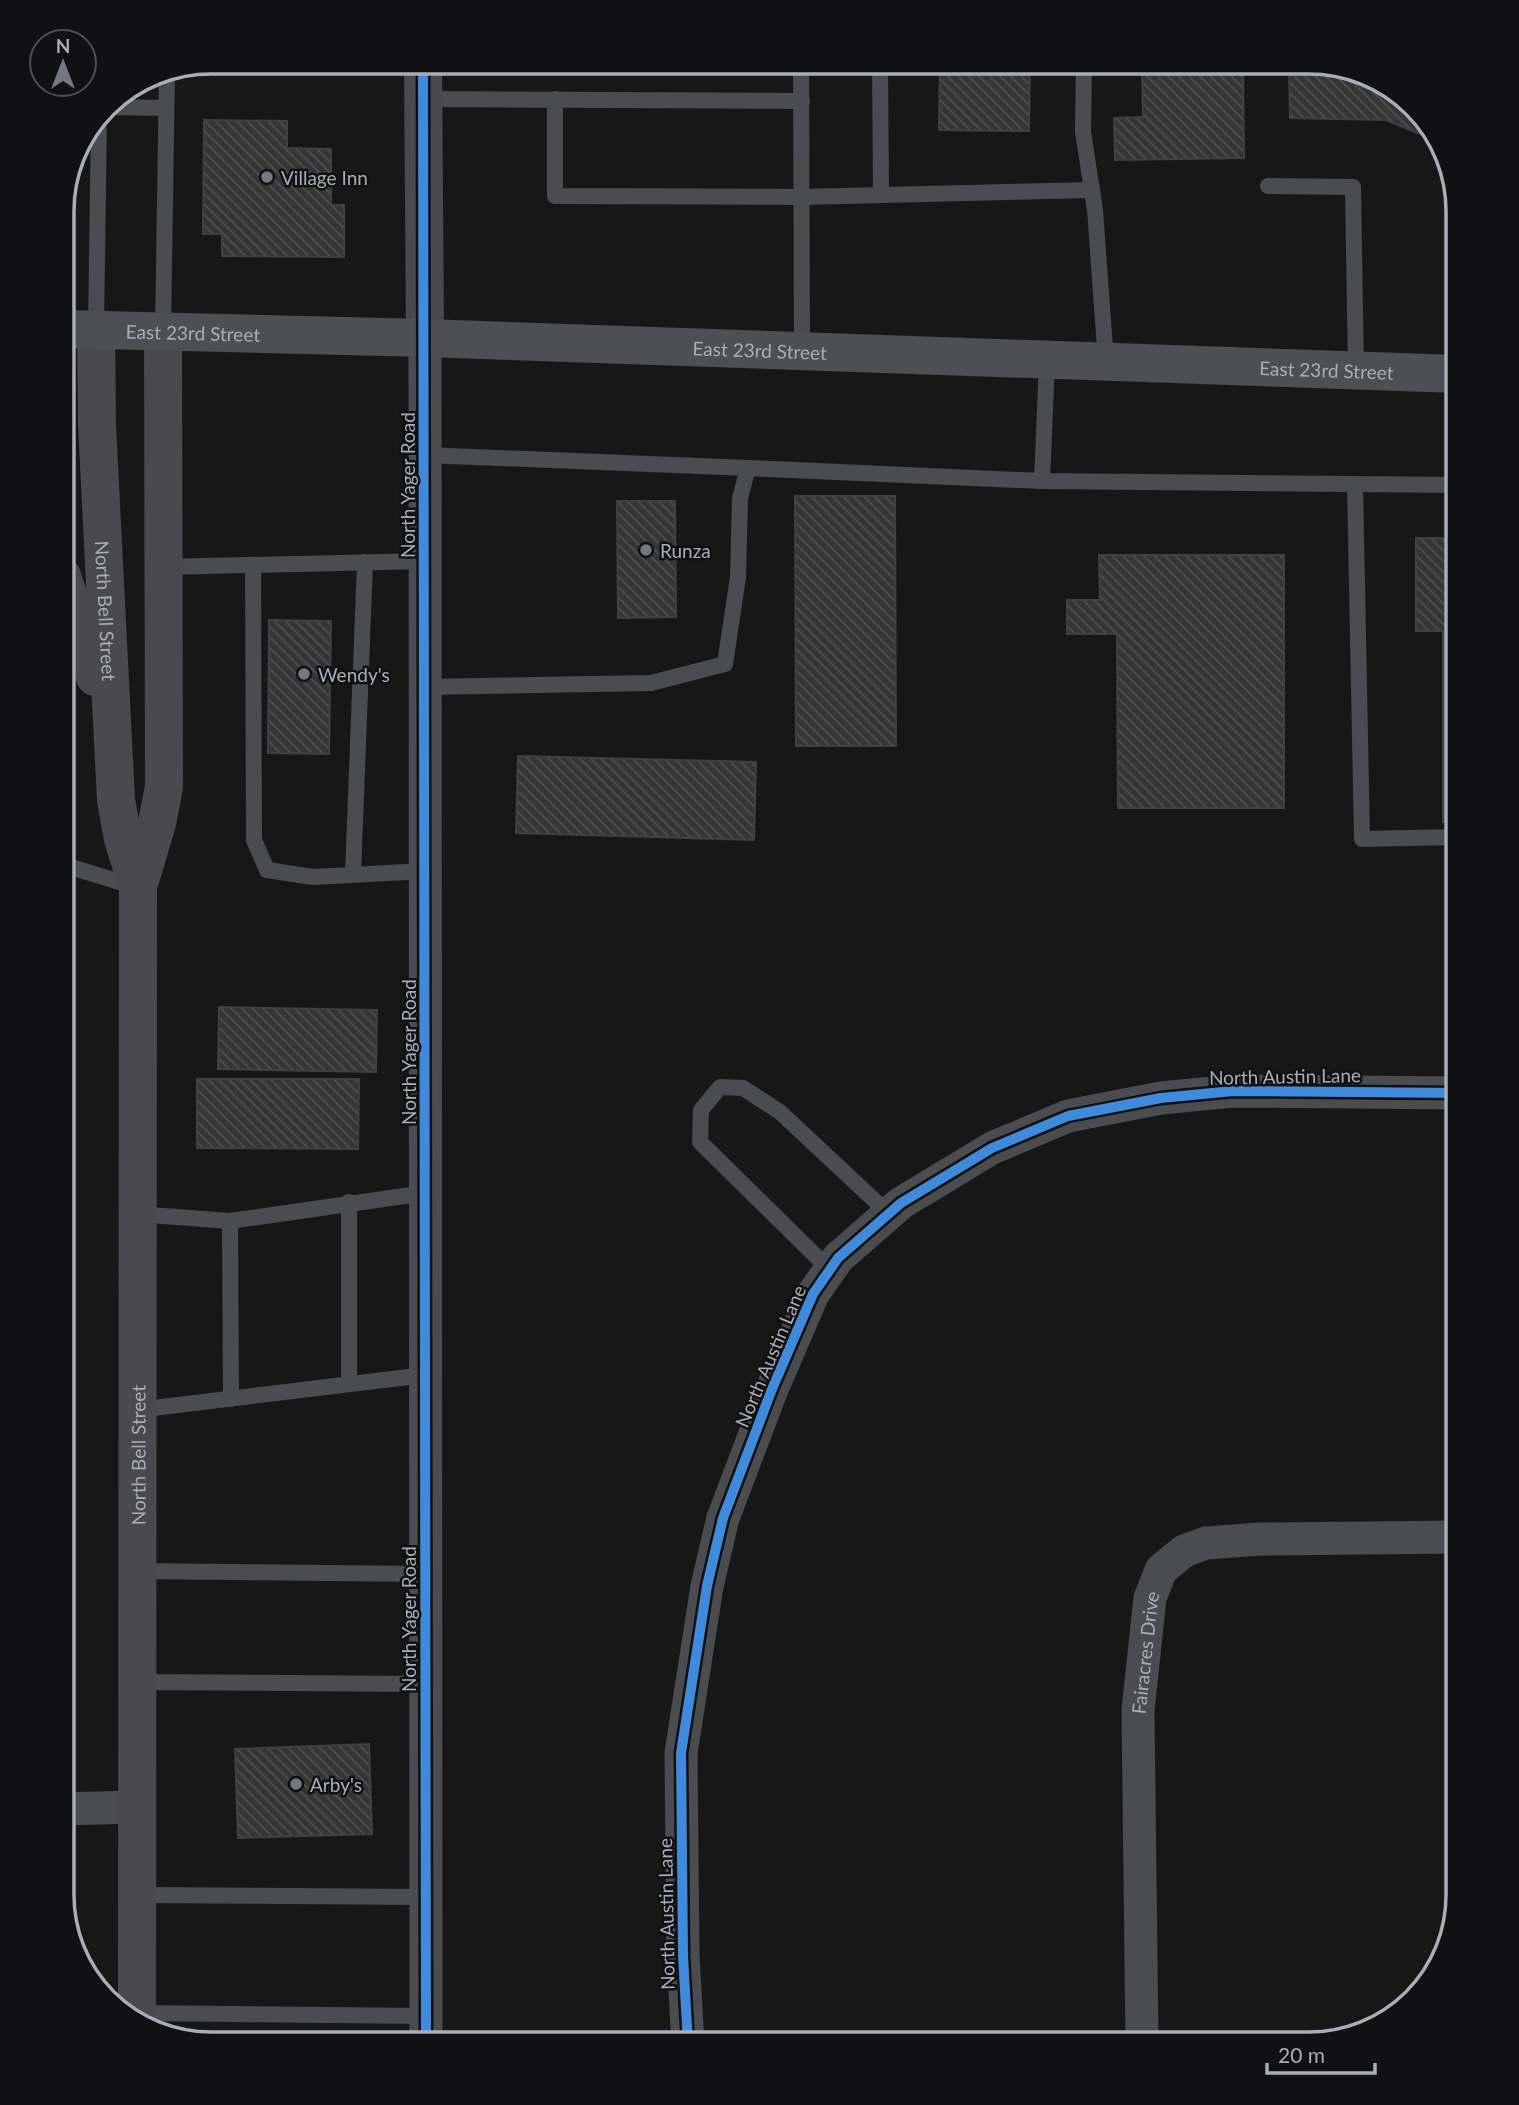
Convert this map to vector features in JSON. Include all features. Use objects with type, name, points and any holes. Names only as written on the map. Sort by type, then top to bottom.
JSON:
[{"type":"main road","name":"North Yager Road","points":[[423,74],[425,338]]},
{"type":"main road","name":"East 23rd Street","points":[[79,329],[425,338],[1446,374]]},
{"type":"main road","name":"North Bell Street","points":[[79,329],[97,425],[116,800],[123,839],[138,887]]},
{"type":"main road","name":"North Bell Street","points":[[136,2009],[138,887],[157,823],[164,787],[163,331]]},
{"type":"main road","points":[[74,613],[112,731]]},
{"type":"street","name":"North Yager Road","points":[[425,338],[426,2030]]},
{"type":"street","name":"North Austin Lane","points":[[687,2031],[681,1753],[707,1586],[723,1518],[772,1389],[813,1294],[838,1258],[901,1203],[992,1148],[1068,1116],[1161,1098],[1233,1091],[1446,1093]]},
{"type":"street","name":"Fairacres Drive","points":[[1142,2032],[1138,1710],[1150,1598],[1161,1570],[1184,1551],[1206,1543],[1260,1539],[1446,1537]]},
{"type":"street","points":[[74,1809],[136,1807]]},
{"type":"lane","points":[[801,74],[802,352]]},
{"type":"lane","points":[[880,74],[881,195]]},
{"type":"lane","points":[[1084,74],[1083,132],[1092,191],[1106,362]]},
{"type":"lane","points":[[163,331],[167,81]]},
{"type":"lane","points":[[424,99],[802,101]]},
{"type":"lane","points":[[555,99],[555,196],[801,197],[1092,191]]},
{"type":"lane","points":[[121,107],[166,108]]},
{"type":"lane","points":[[79,329],[97,134]]},
{"type":"lane","points":[[1268,186],[1353,187],[1356,371]]},
{"type":"lane","points":[[1042,481],[1047,360]]},
{"type":"lane","points":[[425,455],[1042,481],[1446,485]]},
{"type":"lane","points":[[425,688],[652,683],[725,664],[738,577],[740,498],[748,468]]},
{"type":"lane","points":[[1355,484],[1362,839],[1446,837]]},
{"type":"lane","points":[[163,566],[425,561]]},
{"type":"lane","points":[[353,874],[365,562]]},
{"type":"lane","points":[[253,565],[254,840],[267,870],[313,877],[425,871]]},
{"type":"lane","points":[[74,868],[138,887]]},
{"type":"lane","points":[[830,1270],[700,1142],[701,1110],[720,1087],[743,1088],[780,1112],[889,1214]]},
{"type":"lane","points":[[137,1214],[230,1221],[425,1193]]},
{"type":"lane","points":[[349,1202],[349,1384]]},
{"type":"lane","points":[[230,1221],[231,1399]]},
{"type":"lane","points":[[136,1410],[425,1375]]},
{"type":"lane","points":[[136,1571],[425,1574]]},
{"type":"lane","points":[[136,1682],[426,1685]]},
{"type":"lane","points":[[136,1895],[426,1897]]},
{"type":"lane","points":[[155,2020],[426,2030]]},
{"type":"building","points":[[940,74],[1030,74],[1029,131],[939,130]]},
{"type":"building","points":[[1142,74],[1243,74],[1244,158],[1115,160],[1114,118],[1143,117]]},
{"type":"building","points":[[1289,74],[1317,74],[1352,81],[1377,92],[1405,114],[1421,132],[1386,120],[1290,118]]},
{"type":"building","name":"Village Inn","points":[[204,120],[287,121],[287,148],[331,149],[331,205],[344,205],[344,257],[222,256],[222,234],[203,234]]},
{"type":"building","points":[[795,496],[895,496],[896,746],[796,746]]},
{"type":"building","points":[[617,501],[675,501],[676,617],[618,618]]},
{"type":"building","points":[[1416,538],[1446,538],[1446,822],[1443,822],[1443,631],[1416,631]]},
{"type":"building","points":[[1099,555],[1284,555],[1284,808],[1118,808],[1117,634],[1067,634],[1067,600],[1100,600]]},
{"type":"building","points":[[269,620],[331,621],[329,754],[268,753]]},
{"type":"building","points":[[518,756],[756,762],[754,840],[516,833]]},
{"type":"building","points":[[219,1007],[377,1010],[376,1072],[218,1069]]},
{"type":"building","points":[[197,1079],[359,1079],[358,1149],[197,1148]]},
{"type":"building","points":[[369,1744],[372,1834],[238,1838],[235,1749]]},
{"type":"cycle path","points":[[423,74],[426,2031]]},
{"type":"cycle path","points":[[687,2031],[683,1956],[681,1753],[707,1586],[723,1518],[772,1389],[813,1294],[838,1258],[901,1203],[992,1148],[1068,1116],[1161,1098],[1233,1091],[1446,1093]]},
{"type":"place","name":"Village Inn","points":[[267,177]]},
{"type":"place","name":"Runza","points":[[646,550]]},
{"type":"place","name":"Wendy's","points":[[304,674]]},
{"type":"place","name":"Arby's","points":[[296,1784]]}]
